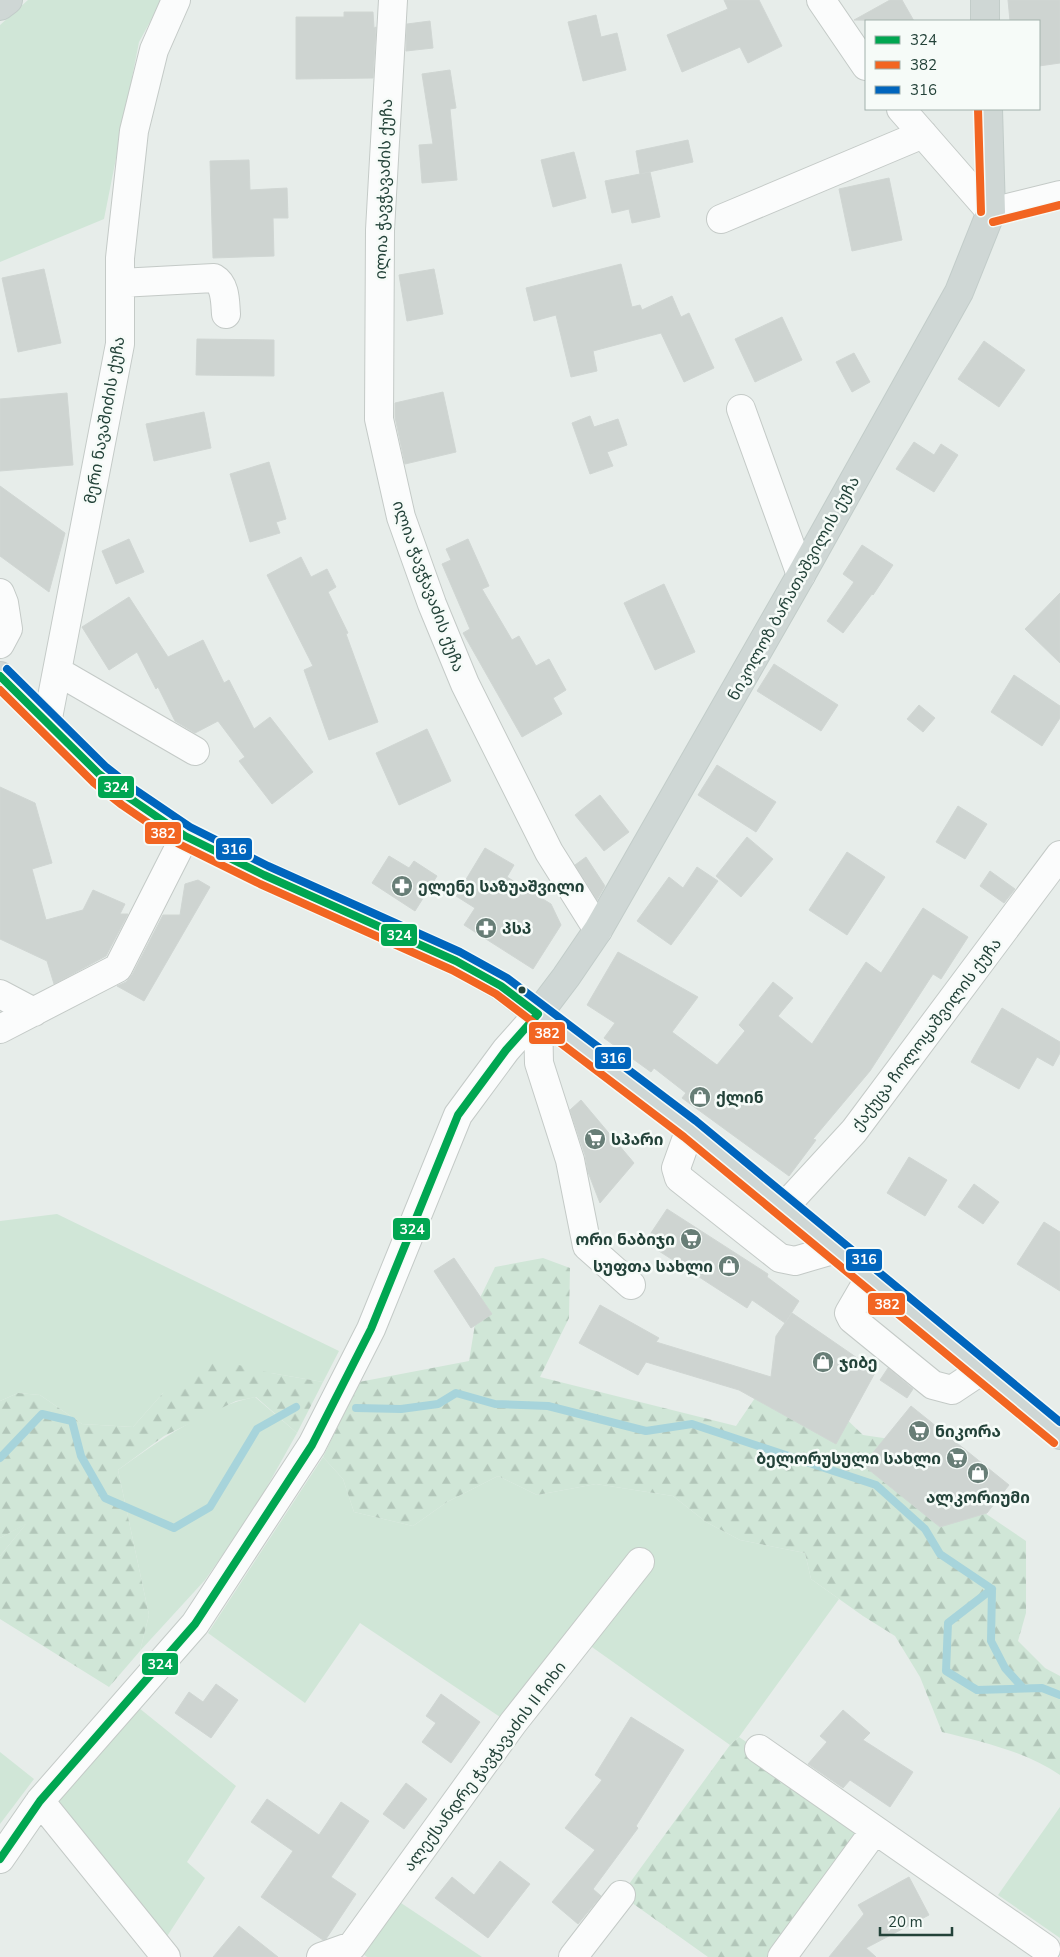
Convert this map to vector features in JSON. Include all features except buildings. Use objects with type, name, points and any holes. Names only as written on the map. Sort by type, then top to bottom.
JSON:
[{"type":"main road","points":[[0,6],[8,0]]},
{"type":"main road","points":[[985,0],[986,20]]},
{"type":"main road","points":[[988,110],[991,212]]},
{"type":"main road","name":"ნიკოლოზ ბარათაშვილის ქუჩა","points":[[538,1014],[598,930],[801,575],[959,292],[991,212]]},
{"type":"main road","points":[[0,676],[106,780],[185,836],[264,875],[456,961],[501,986],[690,1129],[1060,1435]]},
{"type":"street","name":"მერი ნავაშიძის ქუჩა","points":[[47,723],[120,344],[120,258],[134,131],[154,50],[176,0]]},
{"type":"street","name":"ილია ჭავჭავაძის ქუჩა","points":[[393,0],[380,230],[379,419],[399,508],[432,604],[465,684],[550,852],[598,930]]},
{"type":"street","points":[[821,0],[865,65]]},
{"type":"street","points":[[902,110],[991,212],[1060,195]]},
{"type":"street","points":[[721,219],[923,134]]},
{"type":"street","points":[[120,283],[214,278],[220,281],[222,286],[226,314]]},
{"type":"street","points":[[741,409],[801,575]]},
{"type":"street","points":[[0,593],[4,603],[8,629],[0,644]]},
{"type":"street","points":[[57,671],[195,751]]},
{"type":"street","points":[[0,1029],[118,968],[185,836]]},
{"type":"street","name":"ქაქუცა ჩოლოყაშვილის ქუჩა","points":[[785,1206],[854,1131],[1060,855]]},
{"type":"street","points":[[0,994],[34,1012]]},
{"type":"street","points":[[538,1014],[539,1063],[570,1160],[587,1246],[631,1286]]},
{"type":"street","points":[[0,1859],[40,1801],[195,1624],[312,1445],[372,1329],[458,1116],[506,1050],[538,1014]]},
{"type":"street","points":[[690,1129],[676,1168],[679,1178],[780,1258],[795,1261],[836,1248]]},
{"type":"street","points":[[870,1277],[849,1312],[852,1319],[933,1385],[952,1390],[982,1370]]},
{"type":"street","name":"ალექსანდრე ჭავჭავაძის II ჩიხი","points":[[321,1957],[352,1946],[513,1723],[640,1562]]},
{"type":"street","points":[[759,1749],[875,1830],[1048,1946]]},
{"type":"street","points":[[40,1801],[166,1957]]},
{"type":"street","points":[[782,1957],[875,1830]]},
{"type":"street","points":[[573,1957],[621,1895]]},
{"type":"green space","points":[[28,0],[162,0],[139,42],[104,219],[0,262],[0,25]]},
{"type":"green space","points":[[57,1214],[339,1351],[323,1382],[271,1373],[163,1393],[133,1427],[82,1424],[40,1395],[18,1393],[0,1401],[0,1221]]},
{"type":"green space","points":[[543,1258],[570,1268],[569,1318],[540,1377],[736,1426],[757,1395],[840,1413],[863,1435],[890,1439],[970,1503],[1026,1541],[1026,1613],[1018,1641],[1045,1668],[1060,1676],[1060,1775],[1018,1753],[942,1732],[920,1677],[895,1636],[811,1579],[805,1553],[740,1540],[706,1522],[673,1496],[596,1484],[537,1495],[498,1476],[447,1502],[413,1526],[354,1512],[343,1479],[323,1457],[359,1382],[469,1361],[479,1300],[495,1267]]},
{"type":"green space","points":[[215,1359],[271,1373],[323,1382],[297,1433],[256,1397],[236,1401],[164,1436],[118,1470],[149,1615],[140,1651],[109,1687],[0,1619],[0,1556],[26,1524],[0,1538],[0,1401],[18,1393],[40,1395],[82,1424],[133,1427],[163,1393]]},
{"type":"green space","points":[[255,1397],[297,1433],[254,1510],[205,1580],[140,1651],[149,1615],[118,1470],[184,1426],[219,1408]]},
{"type":"green space","points":[[323,1457],[343,1479],[354,1512],[413,1526],[447,1502],[498,1476],[537,1495],[596,1484],[673,1496],[706,1522],[740,1540],[805,1553],[811,1579],[839,1599],[739,1737],[730,1745],[568,1630],[506,1721],[360,1623],[305,1703],[208,1633]]},
{"type":"green space","points":[[27,1523],[0,1556],[0,1538]]},
{"type":"green space","points":[[139,1708],[236,1786],[187,1862],[205,1878],[164,1941],[49,1801]]},
{"type":"green space","points":[[739,1737],[875,1830],[782,1957],[708,1957],[621,1895],[730,1745]]},
{"type":"green space","points":[[0,1752],[34,1779],[0,1824]]},
{"type":"green space","points":[[1060,1807],[1060,1938],[998,1895]]},
{"type":"green space","points":[[398,1901],[482,1957],[367,1957],[362,1953]]},
{"type":"waterway","points":[[356,1408],[401,1409],[438,1404],[456,1393],[495,1404],[548,1406],[646,1431],[692,1424],[876,1485],[925,1529],[940,1554],[992,1589],[948,1623],[946,1671],[977,1690],[1042,1688],[1060,1695]]},
{"type":"waterway","points":[[0,1458],[42,1414],[72,1421],[81,1456],[105,1498],[174,1528],[210,1507],[257,1429],[296,1407]]},
{"type":"waterway","points":[[992,1589],[991,1641],[1005,1668],[1023,1688]]},
{"type":"transit line","name":"382","points":[[978,110],[981,212]]},
{"type":"transit line","name":"382","points":[[993,222],[1060,205]]},
{"type":"transit line","name":"316","points":[[7,669],[106,767],[134,789],[190,827],[268,866],[460,952],[507,978],[696,1121],[1060,1422]]},
{"type":"transit line","name":"324","points":[[0,676],[99,774],[128,797],[185,836],[264,875],[456,961],[501,986],[538,1014]]},
{"type":"transit line","name":"382","points":[[0,690],[93,782],[122,805],[179,844],[260,884],[452,970],[496,994],[684,1137],[1054,1443]]},
{"type":"transit line","name":"324","points":[[0,1859],[40,1801],[195,1624],[312,1445],[371,1329],[458,1115],[506,1050],[538,1014]]},
{"type":"place","name":"ელენე საზუაშვილი","points":[[402,886]]},
{"type":"place","name":"პსპ","points":[[486,928]]},
{"type":"place","name":"ქლინ","points":[[700,1097]]},
{"type":"place","name":"სპარი","points":[[595,1139]]},
{"type":"place","name":"ორი ნაბიჯი","points":[[691,1239]]},
{"type":"place","name":"სუფთა სახლი","points":[[729,1266]]},
{"type":"place","name":"ჯიბე","points":[[823,1362]]},
{"type":"place","name":"ნიკორა","points":[[919,1431]]},
{"type":"place","name":"ბელორუსული სახლი","points":[[957,1458]]},
{"type":"place","name":"ალკორიუმი","points":[[978,1473]]}]
